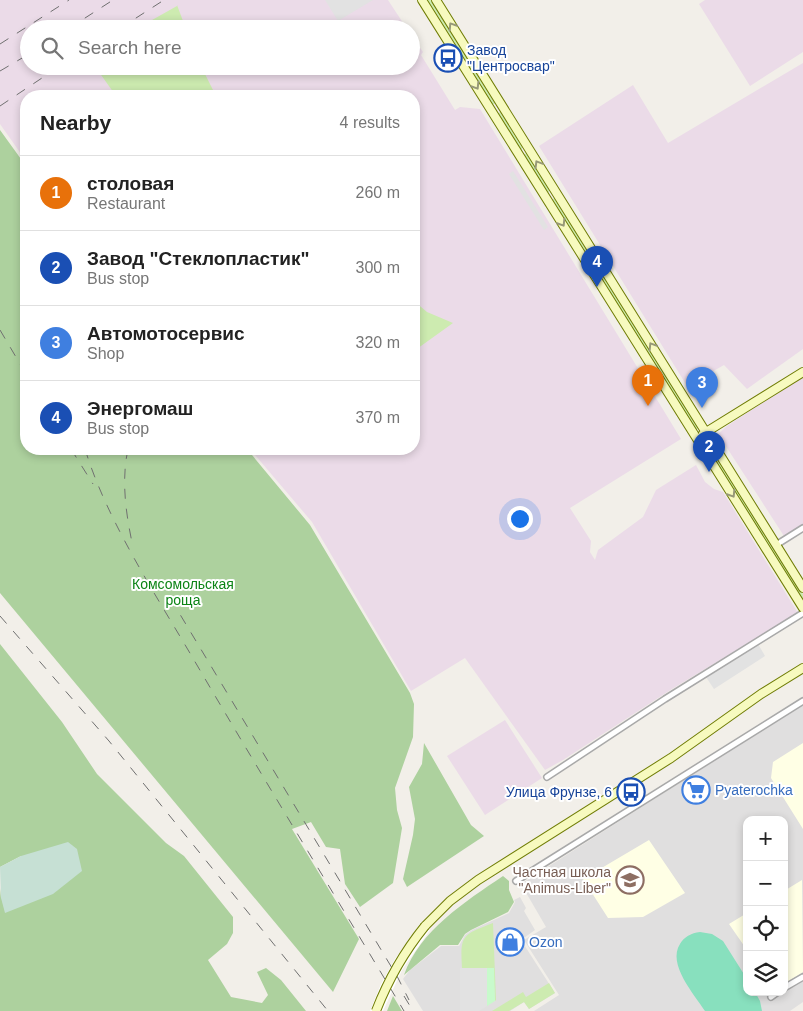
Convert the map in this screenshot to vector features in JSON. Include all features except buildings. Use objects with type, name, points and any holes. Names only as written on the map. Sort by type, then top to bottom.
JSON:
[{"type":"street","points":[[422,0],[803,608]]},
{"type":"street","points":[[436,0],[803,588]]},
{"type":"street","points":[[491,110],[502,104]]},
{"type":"street","points":[[546,198],[555,193]]},
{"type":"street","points":[[697,437],[803,372]]},
{"type":"street","points":[[708,455],[710,449],[717,450]]},
{"type":"street","points":[[776,545],[803,528]]},
{"type":"street","points":[[547,777],[665,699],[803,613]]},
{"type":"street","points":[[376,1011],[400,962],[425,926],[450,901],[478,880],[671,758],[762,694],[803,668]]},
{"type":"street","points":[[516,881],[803,701]]},
{"type":"street","points":[[788,986],[803,977]]},
{"type":"shaded area","points":[[0,0],[388,0],[401,20],[20,20],[20,75],[420,75],[420,48],[423,52],[421,55],[455,110],[460,107],[480,109],[681,439],[570,508],[591,541],[590,552],[595,560],[598,550],[643,517],[656,490],[696,465],[705,482],[714,489],[723,492],[798,613],[672,689],[545,770],[465,658],[411,691],[312,522],[255,455],[420,455],[420,90],[20,90],[20,152],[0,124]]},
{"type":"shaded area","points":[[325,0],[373,0],[340,20],[337,20]]},
{"type":"shaded area","points":[[705,0],[803,0],[803,52],[750,86],[699,4]]},
{"type":"shaded area","points":[[803,63],[803,349],[747,389],[724,365],[687,386],[539,146],[633,85],[668,143]]},
{"type":"shaded area","points":[[513,171],[548,227],[544,230],[509,174]]},
{"type":"shaded area","points":[[803,376],[803,525],[784,536],[718,434],[727,426]]},
{"type":"shaded area","points":[[758,644],[765,656],[714,689],[706,677]]},
{"type":"shaded area","points":[[803,704],[803,1002],[790,1011],[534,1011],[559,995],[524,940],[546,927],[521,884]]},
{"type":"shaded area","points":[[505,720],[542,778],[485,815],[447,756]]},
{"type":"shaded area","points":[[803,743],[803,829],[771,778],[773,762]]},
{"type":"shaded area","name":"Частная школа \"Animus-Liber\"","points":[[649,840],[685,893],[643,917],[608,918],[583,879]]},
{"type":"shaded area","points":[[68,842],[77,849],[82,871],[53,894],[5,913],[1,898],[0,867],[21,856]]},
{"type":"shaded area","points":[[802,880],[803,972],[788,981],[788,906],[788,889]]},
{"type":"shaded area","points":[[520,897],[526,908],[524,911],[535,930],[521,940],[555,993],[529,1009],[524,1002],[510,1011],[423,1011],[403,979],[410,970],[441,946],[459,946],[465,935],[472,930],[509,913],[515,902],[514,900]]},
{"type":"shaded area","points":[[743,915],[743,944],[729,924]]},
{"type":"shaded area","points":[[460,968],[487,968],[487,1006],[479,1011],[460,1011]]},
{"type":"green space","points":[[426,0],[431,0],[495,104],[492,104]]},
{"type":"green space","points":[[177,6],[183,20],[152,20]]},
{"type":"green space","points":[[101,75],[206,75],[213,90],[112,90]]},
{"type":"green space","points":[[500,112],[523,147],[521,150],[498,114]]},
{"type":"green space","name":"Комсомольская роща","points":[[0,130],[20,158],[20,455],[252,455],[310,525],[410,693],[414,704],[413,737],[395,788],[397,810],[402,828],[393,883],[360,907],[345,884],[340,849],[326,847],[311,822],[292,829],[359,939],[333,992],[0,593]]},
{"type":"green space","points":[[526,153],[550,190],[548,193],[524,156]]},
{"type":"green space","points":[[554,198],[591,256],[590,259],[552,201]]},
{"type":"green space","points":[[596,265],[695,422],[698,428],[696,430],[694,430],[593,267]]},
{"type":"green space","points":[[420,306],[427,312],[453,323],[420,347]]},
{"type":"green space","points":[[713,452],[803,594],[803,602],[711,455]]},
{"type":"green space","points":[[0,644],[62,722],[97,774],[166,843],[184,856],[233,917],[233,933],[227,944],[208,960],[231,997],[262,1003],[268,995],[257,972],[266,968],[281,980],[306,1011],[0,1011],[0,888],[1,898],[21,856],[0,867]]},
{"type":"green space","points":[[424,743],[471,825],[484,836],[407,887],[403,879],[415,819],[409,787],[422,764]]},
{"type":"green space","points":[[503,876],[509,881],[509,890],[514,902],[508,912],[471,930],[465,934],[458,945],[440,945],[404,975],[411,959],[421,944],[445,918]]},
{"type":"green space","points":[[493,923],[495,1001],[493,968],[462,968],[461,957],[465,938],[475,930]]},
{"type":"green space","points":[[694,933],[712,934],[723,941],[743,973],[743,996],[757,996],[762,1011],[705,1011],[689,988],[679,970],[677,961],[677,952],[680,944]]},
{"type":"green space","points":[[487,968],[494,968],[495,1001],[487,1006]]},
{"type":"green space","points":[[549,983],[555,993],[529,1009],[524,1002],[509,1011],[492,1011],[523,992],[526,997]]},
{"type":"green space","points":[[393,996],[402,1011],[387,1011]]},
{"type":"pier","points":[[421,922],[430,930],[402,970],[383,1011],[370,1011],[381,984],[395,959]]},
{"type":"railway","points":[[38,20],[69,0]]},
{"type":"railway","points":[[82,20],[113,0]]},
{"type":"railway","points":[[133,20],[164,0]]},
{"type":"railway","points":[[0,44],[20,31]]},
{"type":"railway","points":[[0,71],[20,59]]},
{"type":"railway","points":[[24,90],[46,75]]},
{"type":"railway","points":[[0,106],[20,93]]},
{"type":"railway","points":[[0,330],[20,364]]},
{"type":"railway","points":[[75,455],[93,484]]},
{"type":"railway","points":[[87,455],[106,503],[133,557],[404,1011]]},
{"type":"railway","points":[[127,455],[125,498],[133,547]]},
{"type":"railway","points":[[160,581],[398,978],[409,1000]]},
{"type":"railway","points":[[0,616],[109,741],[328,1011]]},
{"type":"railway","points":[[404,996],[413,1011]]},
{"type":"place","name":"Завод \"Центросвар\"","points":[[448,58]]},
{"type":"place","name":"Энергомаш","points":[[597,287]]},
{"type":"place","name":"столовая","points":[[648,406]]},
{"type":"place","name":"Автомотосервис","points":[[702,408]]},
{"type":"place","name":"Завод \"Стеклопластик\"","points":[[709,472]]},
{"type":"place","name":"Pyaterochka","points":[[696,790]]},
{"type":"place","name":"Улица Фрунзе, 6","points":[[631,792]]},
{"type":"place","name":"Частная школа \"Animus-Liber\"","points":[[630,880]]},
{"type":"place","name":"Ozon","points":[[510,942]]}]
